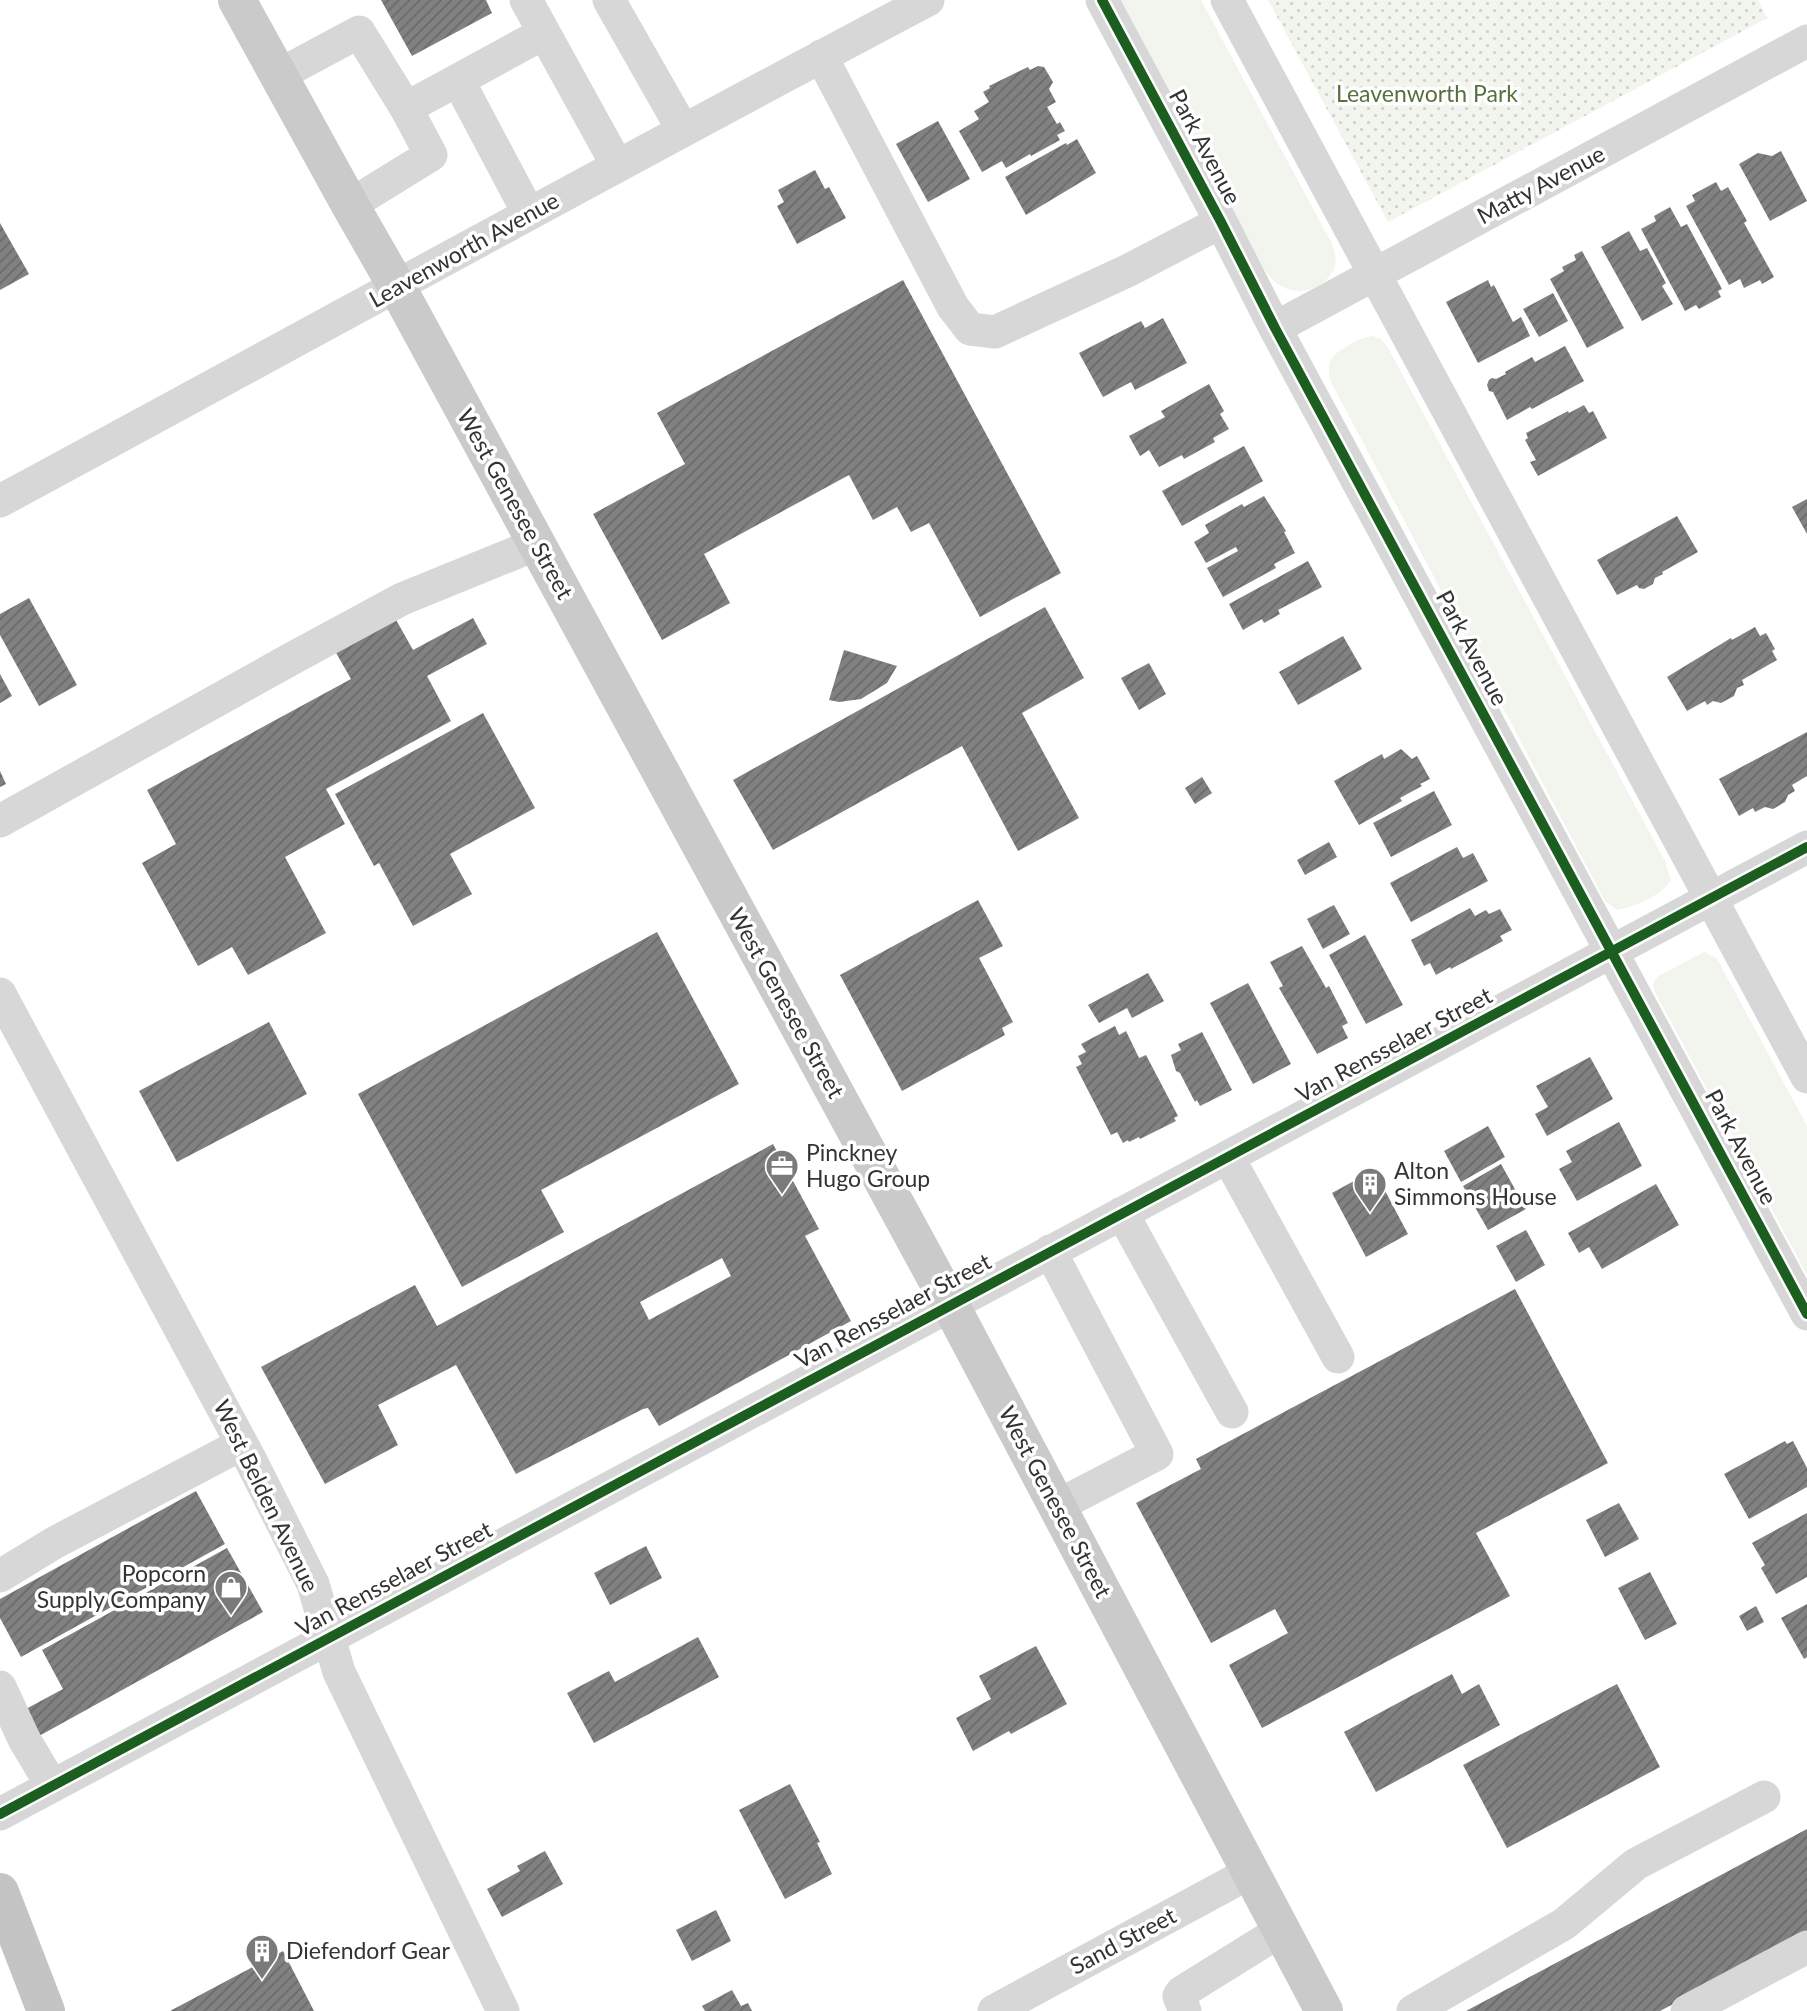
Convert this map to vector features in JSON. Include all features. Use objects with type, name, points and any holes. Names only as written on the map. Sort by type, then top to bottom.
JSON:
[{"type":"highway","points":[[0,1892],[46,2011]]},
{"type":"main road","name":"West Genesee Street","points":[[237,0],[397,287],[950,1304],[1324,2011]]},
{"type":"street","points":[[526,0],[617,165]]},
{"type":"street","points":[[609,0],[683,130]]},
{"type":"street","name":"Leavenworth Avenue","points":[[0,501],[617,165],[928,0]]},
{"type":"street","name":"Park Avenue","points":[[1102,0],[1275,328],[1807,1314]]},
{"type":"street","points":[[1227,0],[1807,1077]]},
{"type":"street","points":[[279,75],[359,32],[406,108],[431,155],[350,205]]},
{"type":"street","points":[[406,108],[544,33]]},
{"type":"street","name":"Matty Avenue","points":[[1275,328],[1807,41]]},
{"type":"street","points":[[821,56],[953,307],[970,329],[995,332],[1128,271],[1221,222]]},
{"type":"street","points":[[458,80],[529,214]]},
{"type":"street","points":[[0,821],[402,599],[537,544]]},
{"type":"street","name":"Van Rensselaer Street","points":[[0,1814],[1807,847]]},
{"type":"street","name":"West Belden Avenue","points":[[0,994],[242,1444],[313,1584],[339,1672],[503,2011]]},
{"type":"street","points":[[1228,1157],[1338,1357]]},
{"type":"street","points":[[1122,1213],[1233,1412]]},
{"type":"street","points":[[1050,1251],[1157,1454],[1057,1506]]},
{"type":"street","points":[[0,1576],[54,1543],[242,1444]]},
{"type":"street","points":[[0,1687],[24,1739],[52,1786]]},
{"type":"street","points":[[1413,2011],[1564,1924],[1636,1864],[1764,1797]]},
{"type":"street","name":"Sand Street","points":[[994,2011],[1251,1872]]},
{"type":"street","points":[[1185,2011],[1179,1996],[1182,1992],[1282,1930]]},
{"type":"street","points":[[1687,2011],[1807,1947]]},
{"type":"green space","points":[[1120,0],[1201,0],[1332,244],[1335,266],[1322,284],[1308,290],[1292,290],[1279,284],[1264,270]]},
{"type":"green space","name":"Leavenworth Park","points":[[1268,0],[1758,0],[1767,18],[1388,222]]},
{"type":"green space","points":[[1372,336],[1381,339],[1388,348],[1665,861],[1671,881],[1647,900],[1617,910],[1605,901],[1330,380],[1329,367],[1335,354],[1356,341]]},
{"type":"green space","points":[[1704,952],[1715,957],[1720,964],[1807,1126],[1807,1275],[1655,992],[1653,985],[1657,977]]},
{"type":"building","points":[[381,0],[486,0],[492,13],[412,56]]},
{"type":"building","points":[[1038,66],[1044,67],[1053,82],[1049,89],[1056,102],[1047,107],[1057,124],[1060,122],[1065,131],[1057,135],[1060,140],[1031,156],[1030,154],[1006,168],[1002,161],[982,172],[959,131],[979,119],[974,111],[989,102],[983,92],[990,88],[989,86],[1028,67],[1030,70]]},
{"type":"building","points":[[938,121],[970,179],[928,202],[896,144]]},
{"type":"building","points":[[1077,139],[1096,173],[1026,215],[1005,177]]},
{"type":"building","points":[[1781,151],[1807,201],[1770,221],[1739,164],[1758,153],[1772,156]]},
{"type":"building","points":[[815,170],[825,189],[829,187],[846,218],[797,244],[777,206],[784,202],[778,190]]},
{"type":"building","points":[[1716,182],[1721,191],[1728,187],[1747,221],[1744,223],[1774,277],[1762,284],[1760,280],[1744,288],[1740,279],[1729,285],[1686,206],[1695,201],[1692,195]]},
{"type":"building","points":[[1670,207],[1681,227],[1687,224],[1722,289],[1718,291],[1721,297],[1699,309],[1696,305],[1685,311],[1641,229],[1656,221],[1654,216]]},
{"type":"building","points":[[0,223],[29,274],[0,290]]},
{"type":"building","points":[[1629,231],[1640,251],[1647,248],[1666,283],[1662,286],[1673,304],[1642,321],[1601,247]]},
{"type":"building","points":[[1582,251],[1624,328],[1587,348],[1550,279],[1564,271],[1562,267],[1576,260],[1574,255]]},
{"type":"building","points":[[903,280],[1061,573],[980,617],[929,523],[911,532],[897,507],[873,520],[849,475],[704,554],[730,603],[662,640],[593,514],[685,464],[657,413]]},
{"type":"building","points":[[1488,280],[1491,287],[1494,285],[1513,322],[1521,317],[1530,336],[1478,363],[1446,302]]},
{"type":"building","points":[[1553,293],[1568,321],[1539,337],[1523,309]]},
{"type":"building","points":[[1163,318],[1187,363],[1135,390],[1131,382],[1103,397],[1079,353],[1141,321],[1145,328]]},
{"type":"building","points":[[1565,346],[1584,381],[1507,420],[1493,392],[1489,391],[1489,380],[1506,374],[1505,372],[1532,357],[1535,362]]},
{"type":"building","points":[[1209,384],[1224,411],[1220,414],[1229,429],[1213,438],[1215,442],[1184,459],[1182,455],[1159,467],[1149,450],[1140,456],[1129,436],[1165,417],[1161,411]]},
{"type":"building","points":[[1584,405],[1589,413],[1593,411],[1607,438],[1538,476],[1530,462],[1536,460],[1525,440],[1528,438],[1526,433]]},
{"type":"building","points":[[1244,446],[1263,481],[1182,526],[1162,491]]},
{"type":"building","points":[[1264,496],[1286,531],[1284,532],[1295,553],[1274,564],[1276,568],[1223,597],[1207,568],[1238,551],[1236,547],[1206,563],[1194,542],[1209,533],[1205,525],[1242,504],[1244,507]]},
{"type":"building","points":[[1807,499],[1807,534],[1792,507]]},
{"type":"building","points":[[1677,516],[1698,552],[1662,572],[1653,584],[1644,589],[1637,585],[1617,595],[1597,560]]},
{"type":"building","points":[[1308,561],[1322,587],[1278,610],[1280,614],[1264,623],[1262,619],[1243,630],[1229,604]]},
{"type":"building","points":[[29,598],[77,685],[39,706],[0,635],[0,614]]},
{"type":"building","points":[[1045,607],[1084,678],[1022,713],[1079,818],[1018,851],[962,746],[773,850],[733,780]]},
{"type":"building","points":[[395,618],[413,650],[473,618],[487,644],[427,676],[451,721],[326,789],[345,824],[285,857],[326,933],[248,975],[232,947],[198,966],[142,863],[176,844],[147,790],[351,679],[335,651]]},
{"type":"building","points":[[1755,627],[1760,636],[1766,633],[1775,649],[1772,651],[1777,660],[1742,680],[1744,685],[1737,688],[1734,696],[1721,703],[1713,701],[1707,705],[1705,701],[1687,711],[1667,677],[1731,638],[1732,640]]},
{"type":"building","points":[[1343,636],[1362,669],[1298,705],[1279,672]]},
{"type":"building","points":[[844,650],[897,666],[887,683],[861,699],[839,702],[829,700]]},
{"type":"building","points":[[1149,663],[1166,694],[1139,710],[1121,678]]},
{"type":"building","points":[[0,674],[12,696],[0,703]]},
{"type":"building","points":[[483,713],[535,808],[450,854],[472,894],[413,926],[379,863],[374,866],[335,794]]},
{"type":"building","points":[[1807,732],[1807,776],[1792,785],[1795,791],[1788,795],[1785,802],[1773,809],[1765,807],[1755,812],[1753,808],[1739,816],[1719,779]]},
{"type":"building","points":[[1401,749],[1412,759],[1417,756],[1430,779],[1400,798],[1402,801],[1359,825],[1334,781],[1382,754],[1384,759]]},
{"type":"building","points":[[0,771],[6,784],[0,787]]},
{"type":"building","points":[[1202,777],[1212,793],[1195,804],[1185,788]]},
{"type":"building","points":[[1434,791],[1452,825],[1391,857],[1373,823]]},
{"type":"building","points":[[1329,842],[1337,857],[1305,875],[1297,860]]},
{"type":"building","points":[[1457,847],[1463,858],[1473,853],[1488,881],[1411,922],[1390,883]]},
{"type":"building","points":[[978,900],[1003,946],[979,958],[1013,1022],[1002,1028],[1005,1035],[902,1091],[840,975]]},
{"type":"building","points":[[1334,905],[1350,934],[1323,949],[1307,919]]},
{"type":"building","points":[[1470,908],[1475,916],[1486,910],[1489,914],[1500,909],[1512,930],[1500,936],[1503,941],[1436,975],[1430,963],[1424,966],[1411,940]]},
{"type":"building","points":[[657,932],[739,1084],[541,1190],[564,1232],[462,1287],[358,1094]]},
{"type":"building","points":[[1365,935],[1403,1005],[1366,1024],[1329,955]]},
{"type":"building","points":[[1302,946],[1326,988],[1329,986],[1348,1023],[1342,1026],[1348,1038],[1317,1054],[1279,988],[1283,986],[1270,962]]},
{"type":"building","points":[[1148,973],[1164,1001],[1132,1018],[1127,1008],[1099,1023],[1088,1005]]},
{"type":"building","points":[[1248,983],[1291,1064],[1253,1084],[1210,1003]]},
{"type":"building","points":[[269,1022],[307,1094],[177,1162],[139,1091]]},
{"type":"building","points":[[1115,1026],[1119,1035],[1126,1031],[1139,1058],[1146,1055],[1178,1116],[1174,1118],[1176,1121],[1140,1139],[1139,1137],[1123,1143],[1117,1132],[1111,1135],[1076,1067],[1082,1064],[1078,1056],[1086,1052],[1081,1044]]},
{"type":"building","points":[[1202,1032],[1232,1090],[1200,1106],[1197,1100],[1195,1102],[1180,1073],[1176,1071],[1171,1055],[1181,1050],[1178,1044]]},
{"type":"building","points":[[1590,1057],[1613,1099],[1547,1136],[1535,1114],[1548,1107],[1536,1086]]},
{"type":"building","points":[[1619,1122],[1642,1166],[1577,1201],[1559,1169],[1572,1162],[1566,1151]]},
{"type":"building","points":[[1488,1126],[1505,1157],[1461,1182],[1444,1151]]},
{"type":"building","points":[[773,1144],[819,1229],[805,1236],[851,1321],[659,1426],[648,1408],[643,1409],[516,1474],[456,1365],[378,1405],[398,1445],[325,1484],[261,1367],[415,1285],[437,1326]],"holes":[[[722,1258],[731,1276],[649,1320],[640,1302]]]},
{"type":"building","points":[[1501,1164],[1526,1209],[1488,1230],[1463,1186]]},
{"type":"building","name":"Alton Simmons House","points":[[1374,1170],[1408,1234],[1366,1257],[1332,1193]]},
{"type":"building","points":[[1656,1184],[1679,1225],[1602,1269],[1589,1247],[1579,1253],[1568,1233]]},
{"type":"building","points":[[1526,1230],[1545,1265],[1516,1282],[1496,1246]]},
{"type":"building","points":[[1515,1289],[1608,1463],[1476,1533],[1510,1596],[1262,1728],[1229,1665],[1288,1633],[1275,1609],[1211,1643],[1136,1503],[1201,1469],[1196,1459]]},
{"type":"building","points":[[1785,1441],[1787,1444],[1793,1441],[1807,1468],[1807,1487],[1749,1519],[1724,1474]]},
{"type":"building","points":[[196,1491],[225,1544],[21,1657],[0,1618],[0,1599]]},
{"type":"building","points":[[1619,1503],[1639,1539],[1605,1557],[1586,1520]]},
{"type":"building","points":[[1807,1513],[1807,1577],[1776,1594],[1761,1568],[1765,1565],[1752,1543]]},
{"type":"building","points":[[646,1546],[662,1578],[610,1605],[594,1573]]},
{"type":"building","points":[[227,1548],[263,1612],[39,1736],[24,1710],[63,1689],[42,1650]]},
{"type":"building","points":[[1650,1572],[1677,1624],[1645,1640],[1618,1588]]},
{"type":"building","points":[[1807,1604],[1807,1657],[1804,1659],[1781,1618]]},
{"type":"building","points":[[1756,1606],[1764,1622],[1747,1631],[1739,1616]]},
{"type":"building","points":[[698,1637],[719,1677],[594,1743],[567,1693],[609,1671],[615,1682]]},
{"type":"building","points":[[1036,1646],[1067,1704],[973,1751],[956,1718],[991,1699],[979,1676]]},
{"type":"building","points":[[1452,1674],[1462,1694],[1479,1684],[1500,1725],[1376,1792],[1344,1732]]},
{"type":"building","points":[[1617,1684],[1660,1767],[1507,1848],[1463,1765]]},
{"type":"building","points":[[790,1784],[820,1842],[817,1843],[832,1874],[785,1899],[739,1810]]},
{"type":"building","points":[[1807,1829],[1807,1933],[1660,2011],[1466,2011]]},
{"type":"building","points":[[545,1851],[563,1884],[502,1917],[487,1889],[520,1871],[517,1866]]},
{"type":"building","points":[[716,1910],[731,1941],[692,1961],[676,1930]]},
{"type":"building","name":"Diefendorf Gear","points":[[283,1951],[314,2011],[170,2011]]},
{"type":"building","points":[[732,1990],[741,2006],[748,2003],[752,2011],[705,2011],[702,2006]]},
{"type":"cycle path","points":[[1102,0],[1275,328],[1807,1314]]},
{"type":"cycle path","points":[[0,1814],[1807,847]]},
{"type":"place","name":"Pinckney Hugo Group","points":[[782,1196]]},
{"type":"place","name":"Alton Simmons House","points":[[1370,1214]]},
{"type":"place","name":"Popcorn Supply Company","points":[[231,1617]]},
{"type":"place","name":"Diefendorf Gear","points":[[262,1981]]}]
